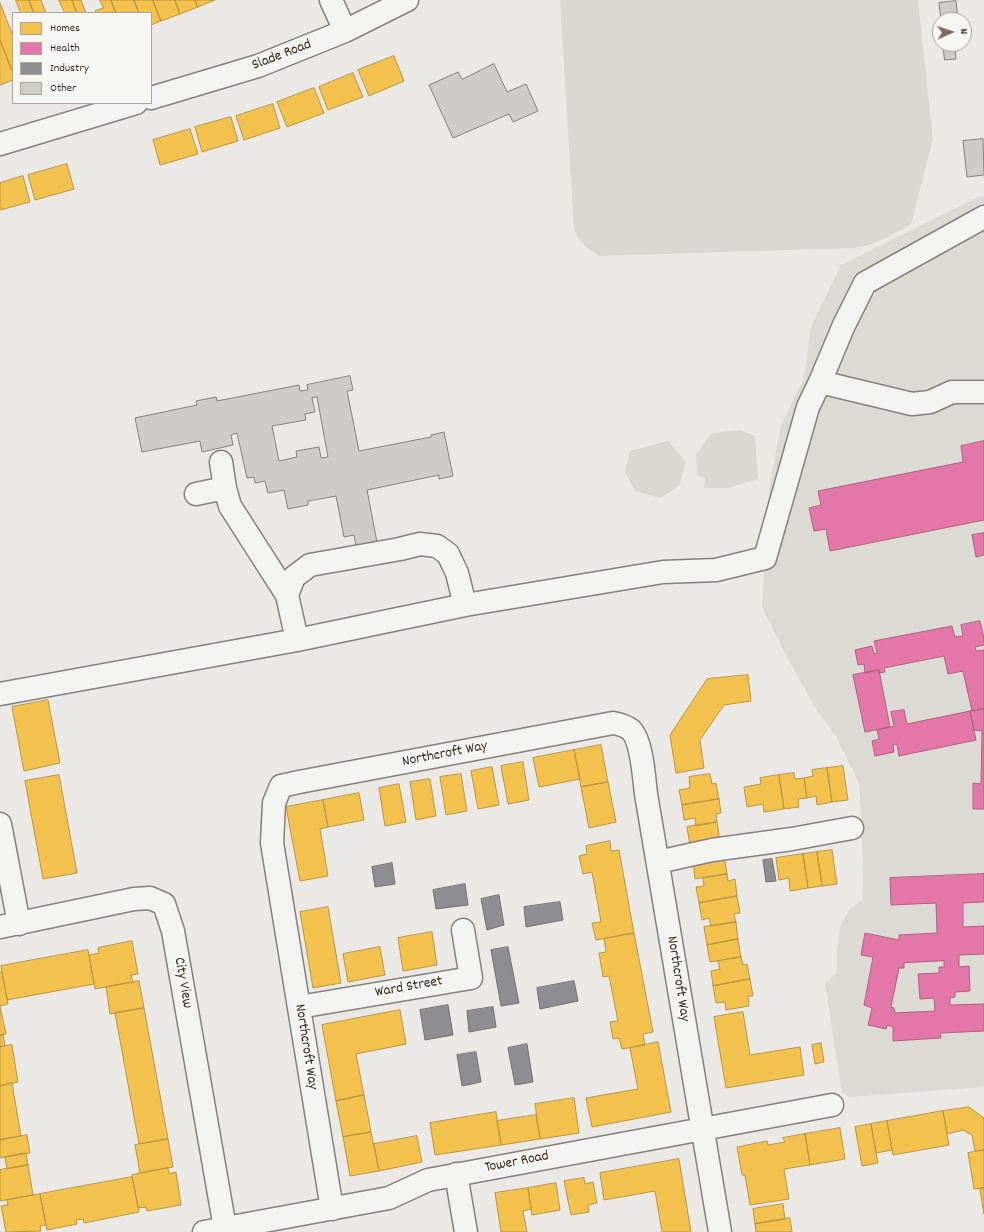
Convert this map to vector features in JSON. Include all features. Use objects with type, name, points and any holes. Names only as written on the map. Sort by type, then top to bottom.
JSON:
[{"type":"street","points":[[331,0],[345,31]]},
{"type":"street","name":"Slade Road","points":[[152,98],[258,66],[345,31],[407,0]]},
{"type":"street","points":[[0,144],[133,104]]},
{"type":"street","points":[[0,694],[297,640],[465,605],[663,572],[716,570],[765,558],[808,407],[844,325],[865,283],[984,217]]},
{"type":"street","points":[[820,382],[912,404],[930,402],[952,392],[984,392]]},
{"type":"street","points":[[222,462],[225,488],[230,506],[287,595],[297,640]]},
{"type":"street","points":[[196,494],[225,488]]},
{"type":"street","points":[[287,595],[294,577],[310,564],[400,549],[420,544],[437,546],[448,554],[457,573],[465,605]]},
{"type":"street","name":"Northcroft Way","points":[[332,1209],[272,843],[274,803],[282,786],[613,723],[622,725],[631,731],[637,740],[641,757],[720,1232]]},
{"type":"street","points":[[0,824],[9,925]]},
{"type":"street","points":[[658,862],[712,850],[792,839],[852,828]]},
{"type":"street","name":"City View","points":[[9,925],[134,899],[150,898],[164,904],[173,931],[225,1228]]},
{"type":"street","name":"Ward Street","points":[[299,1007],[471,978],[463,930]]},
{"type":"street","name":"Tower Road","points":[[204,1232],[389,1198],[428,1180],[456,1174],[832,1104]]},
{"type":"street","points":[[456,1174],[466,1232]]},
{"type":"shaded area","points":[[560,0],[918,0],[933,139],[911,224],[877,242],[855,248],[600,256],[595,253],[581,242],[574,229]]},
{"type":"shaded area","points":[[984,196],[984,1087],[849,1097],[842,1093],[825,983],[837,973],[837,950],[840,927],[849,910],[863,899],[862,827],[859,783],[836,737],[814,706],[762,607],[769,490],[781,425],[804,378],[811,327],[841,265],[978,197]]},
{"type":"shaded area","points":[[741,430],[755,436],[758,479],[728,488],[704,488],[705,479],[697,475],[696,454],[712,433]]},
{"type":"shaded area","points":[[668,441],[686,462],[679,486],[660,498],[635,491],[625,472],[630,451]]},
{"type":"building: Homes","points":[[16,0],[29,0],[34,12],[21,12]]},
{"type":"building: Homes","points":[[29,0],[41,0],[46,12],[34,12]]},
{"type":"building: Homes","points":[[59,0],[72,0],[77,12],[65,12]]},
{"type":"building: Homes","points":[[72,0],[81,0],[86,12],[77,12]]},
{"type":"building: Homes","points":[[100,0],[111,0],[116,12],[95,11],[103,8]]},
{"type":"building: Homes","points":[[111,0],[134,0],[139,12],[116,12]]},
{"type":"building: Homes","points":[[134,0],[153,0],[161,21],[152,25],[152,12],[139,12]]},
{"type":"building: Homes","points":[[153,0],[175,0],[180,14],[161,21]]},
{"type":"building: Homes","points":[[175,0],[195,0],[198,7],[180,14]]},
{"type":"building: Homes","points":[[195,0],[215,0],[198,7]]},
{"type":"building: Homes","points":[[0,3],[12,33],[12,70],[0,40]]},
{"type":"building: Homes","points":[[0,40],[12,70],[12,80],[0,85]]},
{"type":"building: Homes","points":[[394,56],[404,81],[369,96],[358,70]]},
{"type":"building: Homes","points":[[353,73],[363,97],[328,110],[319,87]]},
{"type":"building: Homes","points":[[314,88],[324,113],[287,127],[277,102]]},
{"type":"building: Homes","points":[[273,104],[280,128],[244,140],[236,116]]},
{"type":"building: Homes","points":[[231,117],[238,141],[202,152],[195,127]]},
{"type":"building: Homes","points":[[190,129],[198,154],[160,165],[153,140]]},
{"type":"building: Homes","points":[[67,164],[74,189],[35,200],[28,175]]},
{"type":"building: Homes","points":[[23,176],[30,202],[0,210],[0,183]]},
{"type":"building: Homes","points":[[748,675],[751,701],[724,705],[700,740],[704,768],[676,773],[670,735],[707,679]]},
{"type":"building: Homes","points":[[48,700],[60,763],[24,771],[12,707]]},
{"type":"building: Homes","points":[[601,745],[608,782],[581,787],[574,750]]},
{"type":"building: Homes","points":[[574,750],[580,779],[539,787],[533,758]]},
{"type":"building: Homes","points":[[523,762],[529,800],[508,804],[501,766]]},
{"type":"building: Homes","points":[[843,766],[848,800],[832,802],[827,768]]},
{"type":"building: Homes","points":[[492,767],[499,805],[478,809],[471,771]]},
{"type":"building: Homes","points":[[827,768],[832,802],[817,805],[816,796],[807,798],[804,778],[813,776],[812,770]]},
{"type":"building: Homes","points":[[794,773],[795,779],[804,778],[807,798],[798,799],[799,807],[784,809],[779,775]]},
{"type":"building: Homes","points":[[461,774],[467,811],[446,815],[440,777]]},
{"type":"building: Homes","points":[[710,774],[712,784],[716,783],[719,799],[682,805],[679,790],[690,788],[689,777]]},
{"type":"building: Homes","points":[[59,775],[77,873],[43,879],[25,781]]},
{"type":"building: Homes","points":[[779,775],[784,809],[764,812],[763,804],[747,807],[744,787],[761,784],[760,778]]},
{"type":"building: Homes","points":[[430,779],[436,816],[416,820],[410,782]]},
{"type":"building: Homes","points":[[608,782],[616,822],[589,828],[581,787]]},
{"type":"building: Homes","points":[[399,784],[406,822],[385,826],[379,788]]},
{"type":"building: Homes","points":[[359,793],[364,820],[328,827],[323,800]]},
{"type":"building: Homes","points":[[719,799],[721,813],[716,814],[717,822],[696,826],[695,818],[684,820],[682,805]]},
{"type":"building: Homes","points":[[323,800],[328,827],[320,829],[328,876],[300,881],[286,807]]},
{"type":"building: Homes","points":[[717,822],[720,841],[690,846],[687,827]]},
{"type":"building: Homes","points":[[610,841],[611,851],[619,850],[634,933],[596,940],[592,923],[601,922],[592,872],[583,874],[579,856],[587,854],[586,846]]},
{"type":"building: Homes","points":[[832,850],[837,884],[822,886],[817,852]]},
{"type":"building: Homes","points":[[817,852],[822,886],[808,888],[803,854]]},
{"type":"building: Homes","points":[[803,854],[808,888],[790,891],[789,878],[779,880],[776,858]]},
{"type":"building: Homes","points":[[724,855],[727,874],[695,879],[693,860]]},
{"type":"building: Homes","points":[[727,874],[728,881],[735,879],[737,896],[699,903],[696,887],[704,886],[703,878]]},
{"type":"building: Homes","points":[[737,896],[740,913],[734,914],[736,922],[711,926],[709,918],[702,920],[699,903]]},
{"type":"building: Homes","points":[[328,907],[341,983],[313,988],[300,912]]},
{"type":"building: Homes","points":[[736,922],[738,939],[707,945],[704,927]]},
{"type":"building: Homes","points":[[432,932],[437,965],[403,971],[398,938]]},
{"type":"building: Homes","points":[[634,933],[653,1032],[643,1034],[645,1045],[622,1049],[619,1038],[613,1039],[610,1022],[618,1021],[609,976],[603,977],[599,953],[606,952],[604,939]]},
{"type":"building: Homes","points":[[738,939],[741,957],[710,962],[707,945]]},
{"type":"building: Homes","points":[[132,941],[138,974],[131,975],[133,982],[95,989],[89,955],[99,953],[98,948]]},
{"type":"building: Homes","points":[[380,947],[385,975],[348,982],[343,954]]},
{"type":"building: Homes","points":[[88,950],[94,984],[7,1000],[1,966]]},
{"type":"building: Homes","points":[[741,957],[743,965],[747,964],[750,979],[713,986],[711,971],[720,969],[718,961]]},
{"type":"building: Homes","points":[[0,972],[2,972],[8,1004],[0,1006]]},
{"type":"building: Homes","points":[[750,979],[753,996],[748,996],[749,1006],[726,1010],[725,1002],[716,1003],[713,986]]},
{"type":"building: Homes","points":[[139,981],[144,1008],[110,1014],[106,987]]},
{"type":"building: Homes","points":[[0,1006],[6,1034],[0,1035]]},
{"type":"building: Homes","points":[[144,1008],[168,1139],[139,1144],[115,1013]]},
{"type":"building: Homes","points":[[400,1010],[406,1044],[356,1054],[364,1095],[336,1101],[322,1025]]},
{"type":"building: Homes","points":[[743,1012],[750,1055],[800,1047],[804,1075],[726,1088],[714,1017]]},
{"type":"building: Homes","points":[[3,1034],[5,1046],[0,1047],[0,1035]]},
{"type":"building: Homes","points":[[658,1042],[671,1112],[592,1127],[586,1098],[638,1089],[630,1048]]},
{"type":"building: Homes","points":[[821,1043],[824,1062],[815,1064],[812,1045]]},
{"type":"building: Homes","points":[[12,1045],[18,1082],[0,1086],[0,1047]]},
{"type":"building: Homes","points":[[12,1083],[21,1136],[0,1140],[0,1086]]},
{"type":"building: Homes","points":[[364,1095],[371,1132],[343,1137],[336,1101]]},
{"type":"building: Homes","points":[[574,1098],[579,1133],[540,1139],[535,1104]]},
{"type":"building: Homes","points":[[969,1107],[984,1118],[984,1150],[975,1151],[972,1135],[963,1130],[947,1134],[943,1111]]},
{"type":"building: Homes","points":[[943,1111],[949,1145],[893,1155],[887,1121]]},
{"type":"building: Homes","points":[[496,1112],[501,1145],[435,1155],[430,1123]]},
{"type":"building: Homes","points":[[536,1115],[540,1139],[501,1145],[497,1121]]},
{"type":"building: Homes","points":[[887,1121],[892,1150],[876,1153],[871,1124]]},
{"type":"building: Homes","points":[[871,1124],[878,1163],[862,1166],[855,1127]]},
{"type":"building: Homes","points":[[840,1128],[845,1159],[810,1165],[805,1134]]},
{"type":"building: Homes","points":[[371,1132],[379,1171],[350,1176],[343,1137]]},
{"type":"building: Homes","points":[[805,1134],[810,1165],[784,1169],[789,1199],[750,1205],[745,1175],[742,1175],[737,1147],[767,1141],[768,1145],[785,1142],[783,1138]]},
{"type":"building: Homes","points":[[27,1135],[30,1153],[0,1158],[0,1140]]},
{"type":"building: Homes","points":[[417,1136],[422,1162],[379,1171],[374,1144]]},
{"type":"building: Homes","points":[[168,1139],[173,1167],[140,1173],[135,1145]]},
{"type":"building: Homes","points":[[984,1150],[984,1188],[974,1189],[968,1153]]},
{"type":"building: Homes","points":[[26,1153],[28,1165],[7,1169],[5,1157]]},
{"type":"building: Homes","points":[[679,1159],[691,1232],[662,1232],[655,1191],[604,1200],[600,1173]]},
{"type":"building: Homes","points":[[28,1165],[33,1195],[0,1201],[0,1170]]},
{"type":"building: Homes","points":[[168,1168],[169,1174],[176,1172],[181,1205],[147,1211],[146,1207],[138,1208],[132,1175]]},
{"type":"building: Homes","points":[[132,1177],[139,1212],[84,1223],[83,1219],[76,1220],[77,1224],[47,1230],[40,1194]]},
{"type":"building: Homes","points":[[584,1178],[585,1184],[593,1182],[597,1203],[588,1205],[589,1212],[571,1215],[564,1181]]},
{"type":"building: Homes","points":[[556,1183],[560,1210],[532,1215],[528,1188]]},
{"type":"building: Homes","points":[[528,1188],[531,1209],[523,1211],[527,1232],[501,1232],[495,1193]]},
{"type":"building: Homes","points":[[980,1188],[984,1188],[984,1214]]},
{"type":"building: Homes","points":[[40,1194],[46,1225],[40,1226],[41,1231],[6,1232],[1,1206],[8,1205],[7,1200]]},
{"type":"building: Homes","points":[[783,1204],[785,1219],[755,1224],[753,1209]]},
{"type":"building: Homes","points":[[790,1218],[792,1232],[756,1232],[755,1224]]},
{"type":"building: Health","points":[[984,441],[984,520],[830,551],[826,529],[814,531],[809,508],[821,505],[818,491],[963,462],[961,446]]},
{"type":"building: Health","points":[[984,533],[984,555],[976,557],[972,535]]},
{"type":"building: Health","points":[[980,621],[984,645],[975,647],[976,651],[984,650],[984,709],[972,711],[963,671],[948,674],[944,656],[884,668],[885,672],[879,673],[879,670],[865,673],[864,664],[858,665],[855,650],[872,646],[874,654],[877,653],[874,641],[952,626],[955,637],[963,636],[961,625]]},
{"type":"building: Health","points":[[879,670],[890,727],[865,732],[853,675]]},
{"type":"building: Health","points":[[984,709],[984,809],[973,809],[973,783],[981,784],[982,731],[974,730],[970,711]]},
{"type":"building: Health","points":[[904,710],[907,724],[970,711],[976,740],[899,756],[897,744],[893,745],[894,752],[875,756],[872,741],[879,739],[877,730],[894,726],[891,712]]},
{"type":"building: Health","points":[[984,874],[984,902],[963,903],[963,927],[984,926],[984,954],[959,955],[959,967],[969,966],[970,991],[955,992],[955,997],[950,998],[950,1005],[984,1004],[984,1031],[940,1033],[941,1038],[893,1041],[893,1027],[887,1025],[886,1029],[868,1025],[872,1008],[864,1005],[873,957],[861,955],[865,933],[899,940],[899,935],[937,933],[936,903],[891,905],[890,878]],"holes":[[[944,961],[944,967],[939,967],[939,973],[918,974],[920,999],[934,998],[935,1011],[895,1013],[894,1008],[891,1007],[899,968],[904,968],[904,963]]]},
{"type":"building: Industry","points":[[772,859],[776,881],[766,882],[763,860]]},
{"type":"building: Industry","points":[[392,863],[395,884],[375,887],[372,867]]},
{"type":"building: Industry","points":[[465,884],[468,905],[436,909],[433,890]]},
{"type":"building: Industry","points":[[499,895],[504,925],[487,930],[481,899]]},
{"type":"building: Industry","points":[[560,902],[563,920],[526,927],[524,907]]},
{"type":"building: Industry","points":[[508,947],[519,1003],[501,1006],[491,950]]},
{"type":"building: Industry","points":[[574,981],[578,1001],[540,1009],[537,988]]},
{"type":"building: Industry","points":[[448,1005],[453,1035],[425,1040],[420,1010]]},
{"type":"building: Industry","points":[[493,1007],[496,1027],[469,1032],[467,1011]]},
{"type":"building: Industry","points":[[527,1044],[533,1082],[515,1085],[508,1048]]},
{"type":"building: Industry","points":[[476,1052],[481,1082],[462,1086],[457,1055]]},
{"type":"building: Other","points":[[956,1],[957,12],[940,12],[939,3]]},
{"type":"building: Other","points":[[944,52],[955,52],[956,59],[945,60]]},
{"type":"building: Other","points":[[494,64],[507,92],[526,84],[538,111],[513,122],[509,114],[453,138],[429,85],[458,72],[462,79]]},
{"type":"building: Other","points":[[983,139],[984,175],[967,177],[963,141]]},
{"type":"building: Other","points":[[350,376],[353,390],[347,391],[359,451],[431,437],[431,435],[444,432],[453,476],[439,479],[439,475],[367,490],[377,542],[356,546],[354,535],[344,537],[336,496],[308,501],[308,505],[288,509],[284,490],[268,493],[265,481],[255,483],[254,477],[247,478],[237,433],[231,435],[233,445],[202,452],[200,441],[142,452],[135,418],[197,405],[196,401],[216,397],[217,401],[299,385],[300,391],[308,390],[307,385]],"holes":[[[317,397],[328,457],[321,458],[319,447],[296,451],[297,457],[279,461],[272,426],[306,420],[305,414],[315,412],[312,398]]]}]
